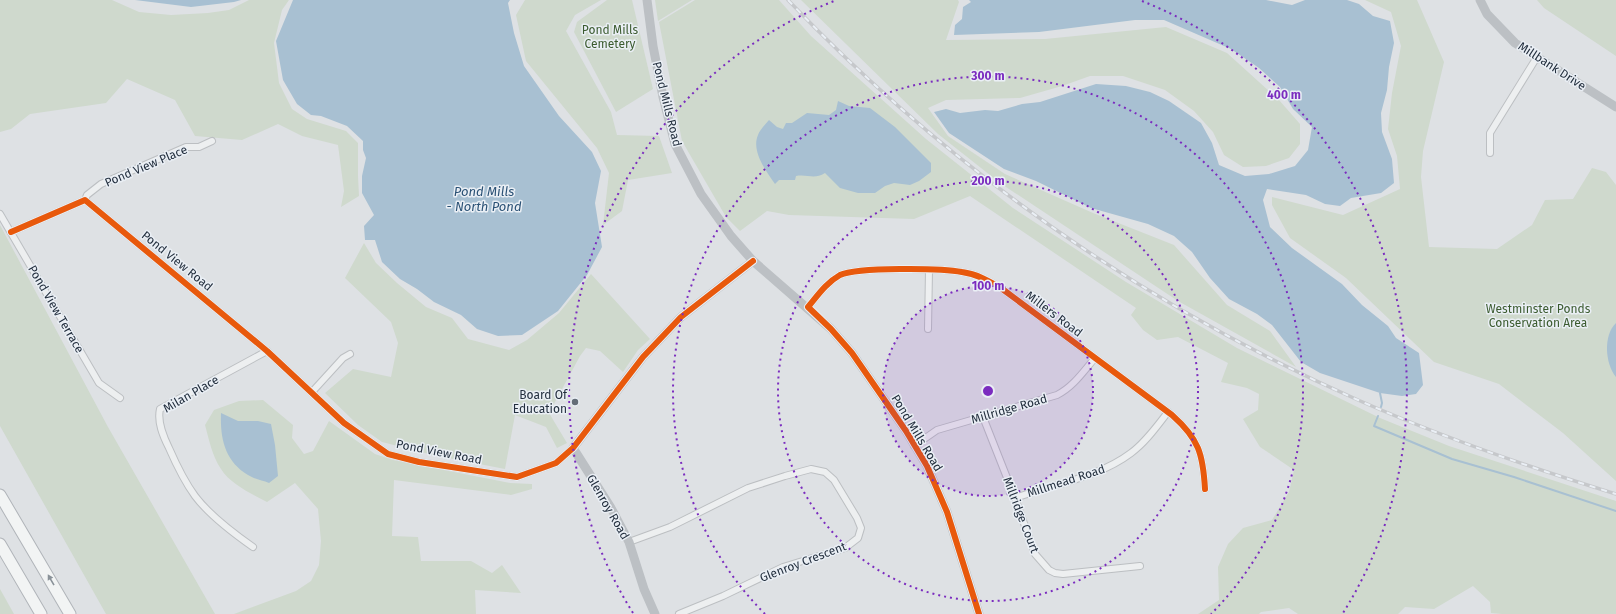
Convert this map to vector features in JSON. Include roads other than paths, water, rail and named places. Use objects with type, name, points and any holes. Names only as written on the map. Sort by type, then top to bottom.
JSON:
[{"type":"highway","points":[[0,484],[19,525]]},
{"type":"highway","points":[[0,494],[70,614]]},
{"type":"highway","points":[[0,544],[41,614]]},
{"type":"main road","name":"Pond Mills Road","points":[[647,0],[654,53],[675,144],[701,194],[731,236],[753,261],[831,328],[852,353],[914,446],[927,466],[947,512],[979,614]]},
{"type":"main road","name":"Millbank Drive","points":[[1480,0],[1487,14],[1516,43],[1616,107]]},
{"type":"main road","name":"Pond View Road","points":[[573,448],[643,357],[681,317],[753,261]]},
{"type":"main road","name":"Glenroy Road","points":[[573,448],[611,508],[629,542],[644,590],[655,614]]},
{"type":"street","points":[[1490,153],[1490,133],[1537,57]]},
{"type":"street","name":"Pond View Place","points":[[85,200],[87,195],[101,184],[186,147],[200,147],[212,141]]},
{"type":"street","points":[[11,232],[85,200]]},
{"type":"street","name":"Pond View Road","points":[[85,200],[268,351],[344,423],[388,454],[419,462],[517,477],[556,463],[573,448]]},
{"type":"street","name":"Pond View Terrace","points":[[0,214],[99,383],[120,398]]},
{"type":"street","name":"Millers Road","points":[[808,307],[826,285],[842,275],[865,270],[929,270],[961,272],[982,277],[1001,288],[1168,412],[1187,429],[1198,446],[1204,468],[1205,489]]},
{"type":"street","points":[[928,329],[929,270]]},
{"type":"street","name":"Milan Place","points":[[253,547],[239,538],[195,496],[180,472],[166,442],[158,418],[160,409],[268,351]]},
{"type":"street","points":[[312,392],[342,358],[350,354]]},
{"type":"street","name":"Millridge Road","points":[[914,446],[937,430],[1057,395],[1066,390],[1076,381],[1095,358]]},
{"type":"street","name":"Millmead Road","points":[[1015,498],[1038,489],[1094,473],[1114,465],[1132,452],[1150,435],[1168,412]]},
{"type":"street","name":"Millridge Court","points":[[983,417],[1035,554],[1049,570],[1055,573],[1063,574],[1140,566]]},
{"type":"street","name":"Glenroy Crescent","points":[[629,542],[676,524],[748,488],[785,476],[811,469],[825,472],[834,480],[857,518],[861,528],[858,538],[845,548],[783,567],[723,596],[679,614]]},
{"type":"water","points":[[135,0],[241,0],[191,7]]},
{"type":"water","name":"Pond Mills - North Pond","points":[[293,0],[510,0],[508,3],[514,33],[524,66],[559,116],[592,152],[601,171],[595,203],[602,247],[587,275],[558,311],[522,335],[498,336],[477,329],[461,315],[434,302],[417,289],[400,279],[382,262],[375,240],[365,240],[364,226],[374,215],[362,193],[362,176],[366,158],[363,150],[363,141],[347,126],[321,116],[311,115],[297,104],[283,80],[276,41]]},
{"type":"water","points":[[969,0],[1266,0],[1292,5],[1305,0],[1347,0],[1359,4],[1373,16],[1390,21],[1394,43],[1389,67],[1387,90],[1381,113],[1382,132],[1392,159],[1394,183],[1381,193],[1351,198],[1340,206],[1325,204],[1306,195],[1267,189],[1263,200],[1270,227],[1292,248],[1342,284],[1362,305],[1388,326],[1396,338],[1419,353],[1423,385],[1416,394],[1402,396],[1380,393],[1320,373],[1301,362],[1272,325],[1257,314],[1229,299],[1210,278],[1192,252],[1174,236],[1148,224],[1091,208],[1036,181],[1004,169],[949,133],[934,112],[946,109],[960,113],[985,110],[998,111],[1022,104],[1040,102],[1096,84],[1126,86],[1150,92],[1169,101],[1201,123],[1212,143],[1219,165],[1245,176],[1269,174],[1295,166],[1308,150],[1312,127],[1293,109],[1280,87],[1259,68],[1231,49],[1164,20],[1135,20],[1039,32],[954,35],[955,25],[962,19],[963,7],[971,2]]},
{"type":"water","points":[[838,101],[849,106],[870,108],[895,127],[931,163],[931,172],[919,181],[910,185],[894,183],[885,186],[875,193],[858,193],[840,188],[825,173],[818,176],[796,176],[795,180],[779,180],[775,184],[760,161],[756,148],[756,141],[762,129],[769,120],[777,127],[783,129],[786,123],[792,123],[807,113],[829,115],[836,110]]},
{"type":"water","points":[[1616,323],[1616,377],[1610,365],[1607,342],[1612,328]]},
{"type":"water","points":[[221,413],[238,421],[258,421],[271,424],[278,476],[269,483],[250,476],[234,463],[229,456],[223,440]]},
{"type":"waterway","points":[[1380,393],[1382,403],[1381,407]]},
{"type":"waterway","points":[[1378,416],[1374,426],[1452,459],[1514,477],[1616,511]]},
{"type":"railway","points":[[788,0],[850,62],[915,120],[983,176],[1053,228],[1126,276],[1202,321],[1279,363],[1358,400],[1486,451],[1616,494]]},
{"type":"place","name":"Board Of Education","points":[[575,402]]},
{"type":"park label","name":"Pond Mills Cemetery","points":[[610,37]]},
{"type":"park label","name":"Westminster Ponds Conservation Area","points":[[1538,316]]}]
